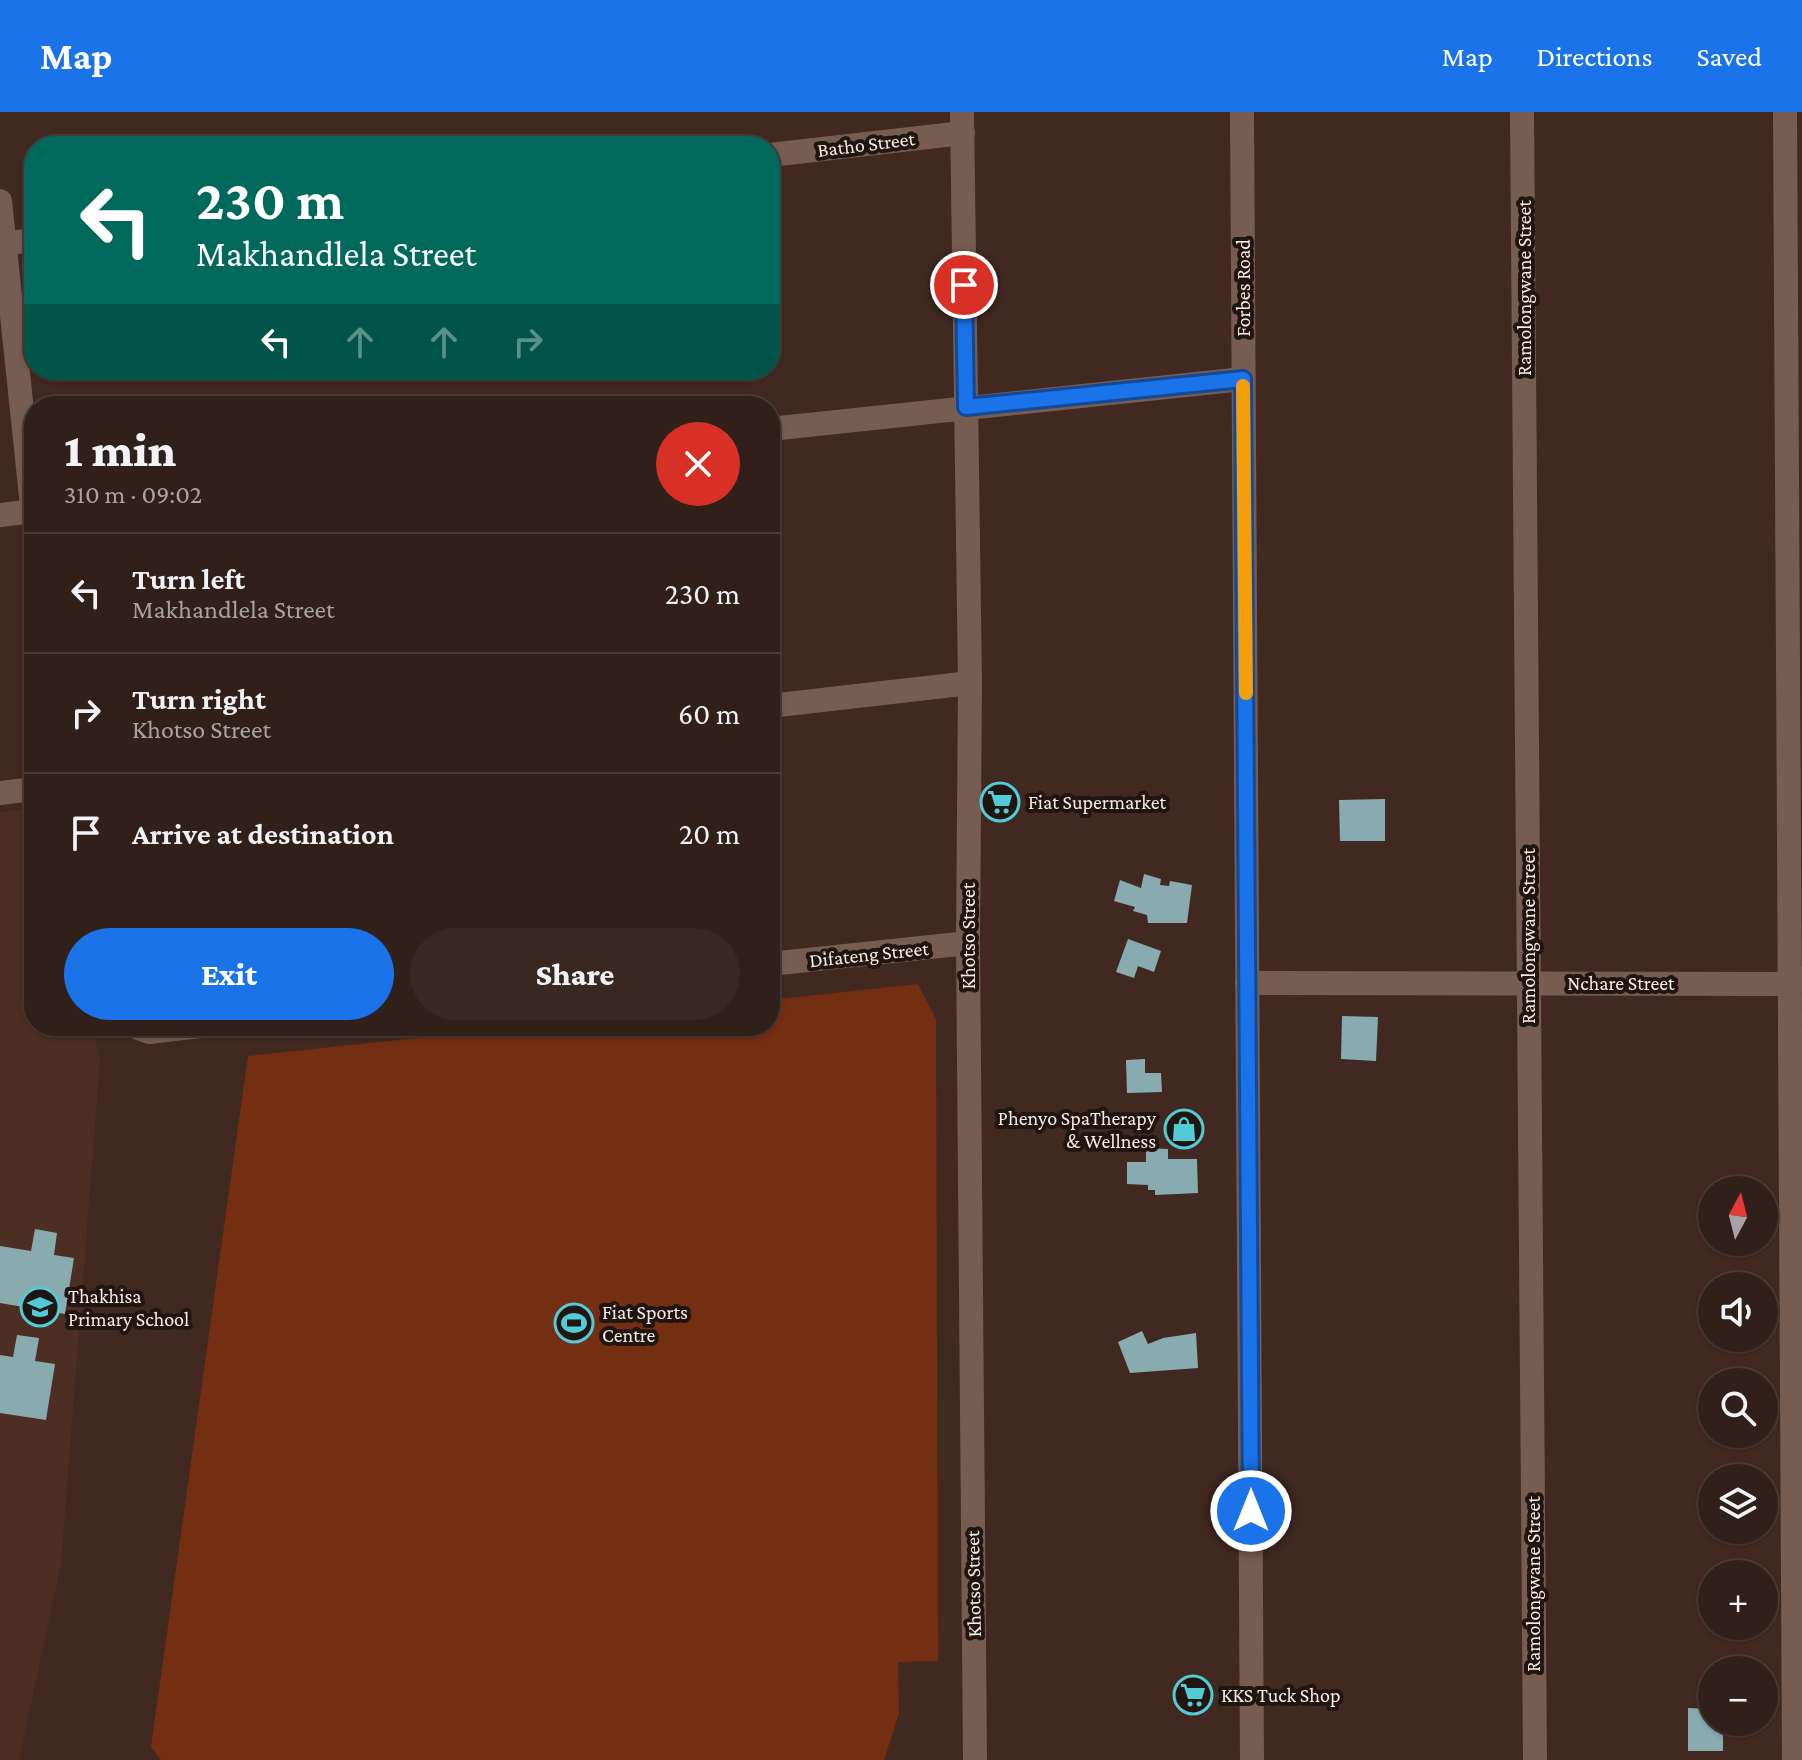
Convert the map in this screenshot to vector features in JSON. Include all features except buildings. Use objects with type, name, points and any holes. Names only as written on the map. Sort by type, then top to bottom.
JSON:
[{"type":"street","name":"Forbes Road","points":[[1242,112],[1252,1760]]},
{"type":"street","name":"Ramolongwane Street","points":[[1522,112],[1535,1760]]},
{"type":"street","points":[[1785,112],[1796,981],[1797,1663],[1794,1760]]},
{"type":"street","name":"Batho Street","points":[[780,153],[962,122]]},
{"type":"street","name":"Khotso Street","points":[[962,122],[970,683],[968,943],[975,1760]]},
{"type":"street","points":[[0,201],[2,244],[24,431]]},
{"type":"street","points":[[2,244],[24,241]]},
{"type":"street","points":[[780,428],[1243,379]]},
{"type":"street","points":[[0,515],[24,516]]},
{"type":"street","points":[[780,705],[970,683]]},
{"type":"street","points":[[0,793],[24,790]]},
{"type":"street","name":"Difateng Street","points":[[780,963],[968,943]]},
{"type":"street","name":"Nchare Street","points":[[1247,983],[1796,981]]},
{"type":"shaded area","name":"Thakhisa Primary School","points":[[0,812],[24,812],[24,1036],[94,1036],[100,1060],[61,1564],[19,1760],[0,1760]]},
{"type":"shaded area","name":"Fiat Sports Centre","points":[[918,984],[936,1019],[938,1661],[898,1662],[899,1713],[884,1760],[161,1760],[151,1747],[248,1056],[436,1036],[780,1036],[780,999]]},
{"type":"slow traffic","points":[[1243,386],[1246,693]]},
{"type":"place","name":"Fiat Supermarket","points":[[1000,802]]},
{"type":"place","name":"Phenyo SpaTherapy & Wellness","points":[[1184,1129]]},
{"type":"place","name":"Thakhisa Primary School","points":[[40,1307]]},
{"type":"place","name":"Fiat Sports Centre","points":[[574,1323]]},
{"type":"place","name":"KKS Tuck Shop","points":[[1193,1695]]},
{"type":"route","points":[[964,285],[966,407],[1243,379],[1251,1511]]}]
